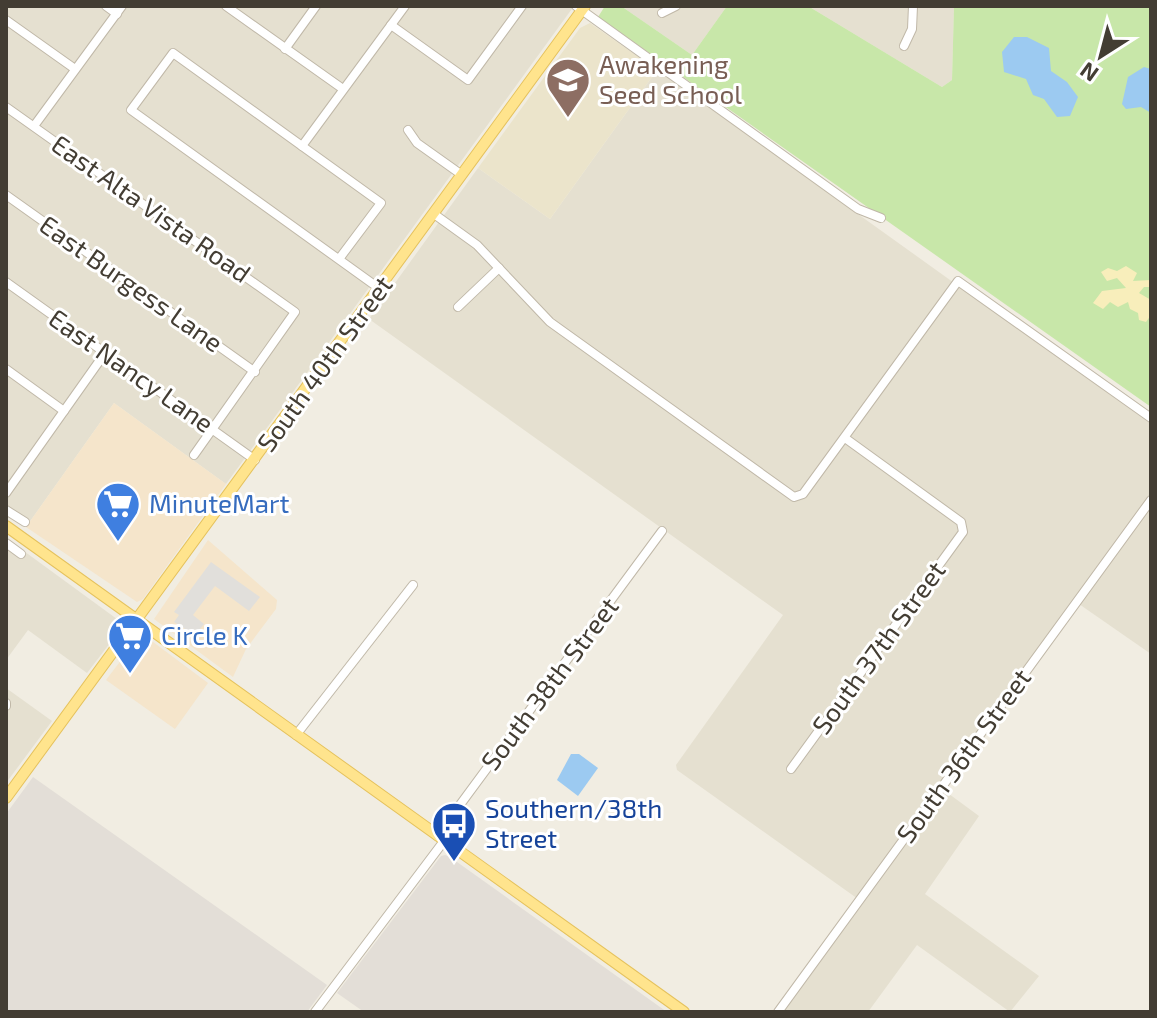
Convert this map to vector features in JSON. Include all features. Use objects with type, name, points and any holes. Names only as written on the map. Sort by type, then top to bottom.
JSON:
[{"type":"main road","name":"South 40th Street","points":[[6,798],[380,289],[581,7]]},
{"type":"main road","points":[[6,526],[684,1012]]},
{"type":"street","points":[[34,126],[119,10],[106,6]]},
{"type":"street","points":[[226,6],[343,89]]},
{"type":"street","points":[[285,49],[316,6]]},
{"type":"street","points":[[302,146],[405,6]]},
{"type":"street","points":[[391,25],[468,80],[522,6]]},
{"type":"street","points":[[662,13],[676,6]]},
{"type":"street","points":[[904,46],[912,29],[913,6],[907,6]]},
{"type":"street","points":[[581,7],[858,209],[881,218]]},
{"type":"street","points":[[6,20],[75,69]]},
{"type":"street","points":[[339,259],[381,203],[173,53],[131,110],[380,289]]},
{"type":"street","name":"East Alta Vista Road","points":[[6,107],[295,312],[255,372]]},
{"type":"street","points":[[408,130],[417,143],[462,175]]},
{"type":"street","name":"East Burgess Lane","points":[[6,195],[255,372]]},
{"type":"street","points":[[434,214],[477,245],[550,322],[798,497],[845,438],[958,281],[1151,418]]},
{"type":"street","points":[[458,307],[499,268]]},
{"type":"street","name":"East Nancy Lane","points":[[6,282],[255,460]]},
{"type":"street","points":[[6,493],[105,353]]},
{"type":"street","points":[[6,369],[64,411]]},
{"type":"street","points":[[194,455],[255,372]]},
{"type":"street","name":"South 37th Street","points":[[791,769],[964,527],[845,438]]},
{"type":"street","name":"South 36th Street","points":[[778,1012],[1151,500]]},
{"type":"street","points":[[6,510],[25,522]]},
{"type":"street","name":"South 38th Street","points":[[315,1012],[662,531]]},
{"type":"street","points":[[6,543],[21,554]]},
{"type":"street","points":[[296,735],[413,585]]},
{"type":"shaded area","points":[[6,6],[574,6],[226,484],[114,403],[26,527],[6,515]]},
{"type":"shaded area","points":[[621,6],[727,6],[692,55]]},
{"type":"shaded area","points":[[808,6],[954,6],[952,80],[942,87]]},
{"type":"shaded area","name":"Awakening Seed School","points":[[590,23],[657,70],[550,219],[478,168],[580,28]]},
{"type":"shaded area","points":[[657,70],[1151,424],[1151,494],[858,899],[677,770],[676,765],[783,615],[369,319],[478,168],[550,219]]},
{"type":"shaded area","points":[[114,403],[226,484],[143,599],[137,602],[26,527]]},
{"type":"shaded area","points":[[1151,507],[1151,654],[1079,604]]},
{"type":"shaded area","points":[[6,538],[121,622],[120,630],[87,673],[28,630],[6,660]]},
{"type":"shaded area","points":[[208,540],[277,600],[276,609],[246,649],[233,677],[154,619]]},
{"type":"shaded area","points":[[211,562],[260,597],[249,611],[215,586],[193,615],[204,624],[195,635],[174,622],[179,615],[174,612]]},
{"type":"shaded area","points":[[145,636],[208,683],[175,729],[106,680],[138,638]]},
{"type":"shaded area","points":[[6,688],[52,721],[6,783]]},
{"type":"shaded area","points":[[33,777],[327,985],[307,1012],[6,1012],[6,814]]},
{"type":"shaded area","points":[[945,791],[979,816],[925,894],[1039,976],[1010,1012],[917,945],[868,1012],[784,1012]]},
{"type":"shaded area","points":[[445,855],[667,1012],[364,1012],[337,993],[441,856]]},
{"type":"green space","points":[[605,6],[621,6],[692,55],[727,6],[808,6],[942,87],[952,80],[954,6],[1151,6],[1151,407],[598,17]]},
{"type":"sand","points":[[1126,266],[1137,273],[1133,281],[1151,280],[1149,287],[1144,287],[1139,293],[1151,300],[1151,315],[1146,322],[1139,320],[1138,313],[1130,309],[1128,302],[1118,307],[1110,302],[1103,309],[1093,303],[1102,291],[1126,288],[1117,278],[1107,281],[1101,272],[1108,268],[1117,271]]},
{"type":"water","points":[[1014,37],[1027,37],[1049,48],[1051,71],[1067,82],[1078,97],[1070,116],[1057,117],[1044,99],[1033,95],[1026,79],[1004,72],[1002,52]]},
{"type":"water","points":[[1144,67],[1151,69],[1151,113],[1141,107],[1126,109],[1122,104],[1128,77]]},
{"type":"water","points":[[571,754],[579,754],[598,768],[578,796],[557,780]]},
{"type":"place","name":"Awakening Seed School","points":[[568,119]]},
{"type":"place","name":"MinuteMart","points":[[118,543]]},
{"type":"place","name":"Circle K","points":[[130,675]]},
{"type":"place","name":"Southern/38th Street","points":[[454,863]]}]
